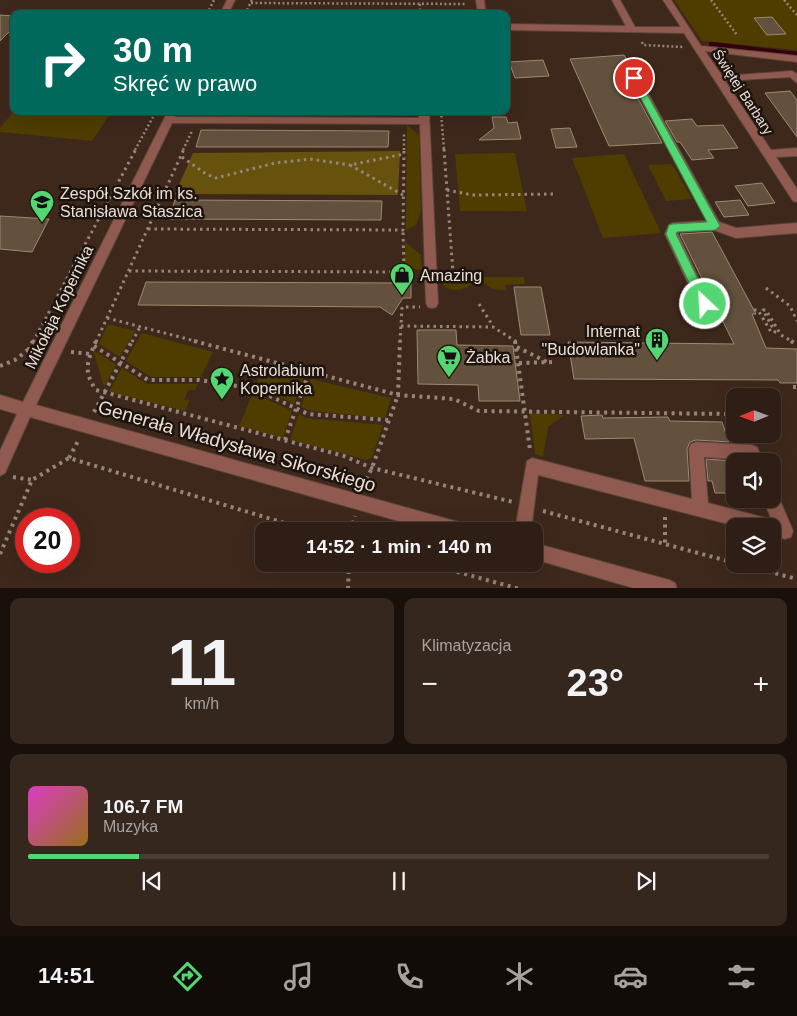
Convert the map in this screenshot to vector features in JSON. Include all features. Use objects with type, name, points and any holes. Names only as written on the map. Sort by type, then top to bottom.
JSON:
[{"type":"street","points":[[616,0],[632,29]]},
{"type":"street","name":"Świętej Barbary","points":[[667,0],[686,30],[694,48],[718,79],[797,198]]},
{"type":"street","points":[[510,27],[686,30]]},
{"type":"street","points":[[694,48],[797,60]]},
{"type":"street","points":[[718,79],[792,74],[797,80]]},
{"type":"street","points":[[634,78],[715,226]]},
{"type":"street","points":[[171,116],[425,116],[432,303]]},
{"type":"street","name":"Mikołaja Kopernika","points":[[0,468],[171,116]]},
{"type":"street","points":[[768,154],[797,152]]},
{"type":"street","points":[[713,322],[671,234],[673,228],[715,226],[736,233],[797,228]]},
{"type":"street","name":"Generała Władysława Sikorskiego","points":[[0,402],[430,522]]},
{"type":"street","points":[[701,509],[696,449],[752,453]]},
{"type":"street","points":[[524,522],[532,466],[735,518]]},
{"type":"street","points":[[775,508],[785,531]]},
{"type":"street","points":[[543,553],[669,588]]},
{"type":"path","points":[[711,0],[737,35]]},
{"type":"path","points":[[784,0],[797,15]]},
{"type":"path","points":[[251,2],[420,4],[480,2]]},
{"type":"path","points":[[420,4],[420,10]]},
{"type":"path","points":[[641,41],[642,45],[694,48]]},
{"type":"path","points":[[129,271],[453,273],[442,115]]},
{"type":"path","points":[[1,367],[31,349],[152,118]]},
{"type":"path","points":[[194,125],[182,157],[88,359],[87,378],[96,390],[344,456],[372,468],[526,506],[726,561]]},
{"type":"path","points":[[404,125],[404,272]]},
{"type":"path","points":[[182,157],[190,161],[206,176],[216,178],[275,163],[310,159],[350,165],[404,154]]},
{"type":"path","points":[[350,165],[403,195]]},
{"type":"path","points":[[447,190],[472,195],[556,194]]},
{"type":"path","points":[[148,229],[403,230]]},
{"type":"path","points":[[766,288],[790,306],[797,321]]},
{"type":"path","points":[[364,482],[372,468],[398,395],[402,307],[421,307],[421,298]]},
{"type":"path","points":[[478,304],[493,327],[517,342],[532,466]]},
{"type":"path","points":[[754,310],[758,310],[771,332],[775,332],[763,310],[766,310],[781,335],[797,345]]},
{"type":"path","points":[[107,318],[398,395],[454,399],[479,411],[726,414]]},
{"type":"path","points":[[401,326],[493,327]]},
{"type":"path","points":[[100,401],[140,327]]},
{"type":"path","points":[[94,346],[148,380],[199,380],[254,389],[308,414],[388,420]]},
{"type":"path","points":[[518,347],[548,362]]},
{"type":"path","points":[[75,352],[90,354]]},
{"type":"path","points":[[519,363],[555,362]]},
{"type":"path","points":[[285,440],[309,372]]},
{"type":"path","points":[[0,554],[32,480],[69,458],[74,448]]},
{"type":"path","points":[[69,458],[281,522]]},
{"type":"path","points":[[25,479],[32,480]]},
{"type":"path","points":[[665,500],[665,544]]},
{"type":"path","points":[[348,588],[349,572]]},
{"type":"path","points":[[459,572],[520,588]]},
{"type":"path","points":[[774,573],[797,579]]},
{"type":"shaded area","points":[[674,0],[797,0],[797,50],[702,41]]},
{"type":"shaded area","points":[[11,115],[109,115],[92,141],[0,132],[0,128]]},
{"type":"shaded area","points":[[407,125],[419,135],[421,211],[416,225],[406,230]]},
{"type":"shaded area","points":[[400,151],[398,195],[175,194],[193,153]]},
{"type":"shaded area","points":[[515,153],[527,211],[460,211],[455,154]]},
{"type":"shaded area","points":[[624,154],[661,233],[603,238],[572,158]]},
{"type":"shaded area","points":[[672,164],[692,199],[666,201],[648,165]]},
{"type":"shaded area","points":[[405,242],[421,255],[422,270],[405,268]]},
{"type":"shaded area","points":[[437,275],[471,277],[473,283],[468,287],[458,290],[447,288],[439,281]]},
{"type":"shaded area","points":[[485,277],[524,277],[525,284],[505,285],[506,290],[496,289],[485,284],[483,281]]},
{"type":"shaded area","points":[[108,324],[135,331],[120,357],[99,344]]},
{"type":"shaded area","points":[[142,333],[213,352],[201,377],[151,377],[126,361]]},
{"type":"shaded area","points":[[95,351],[116,365],[104,387],[94,353]]},
{"type":"shaded area","points":[[264,365],[304,376],[294,404],[256,386]]},
{"type":"shaded area","points":[[122,368],[147,384],[198,384],[195,390],[188,390],[184,400],[190,400],[185,411],[109,392]]},
{"type":"shaded area","points":[[311,379],[391,398],[385,418],[311,411],[301,407]]},
{"type":"shaded area","points":[[253,393],[292,411],[283,438],[239,426]]},
{"type":"shaded area","points":[[530,413],[564,415],[548,427],[543,457],[535,454]]},
{"type":"shaded area","points":[[299,414],[306,418],[383,425],[372,457],[367,460],[290,440]]},
{"type":"building","points":[[0,15],[10,16],[10,31],[0,41]]},
{"type":"building","points":[[772,17],[786,34],[767,35],[754,18]]},
{"type":"building","points":[[624,55],[633,71],[625,72],[627,78],[662,143],[609,146],[570,59]]},
{"type":"building","points":[[543,60],[549,76],[515,78],[510,62]]},
{"type":"building","points":[[790,91],[797,100],[797,137],[765,93]]},
{"type":"building","points":[[492,117],[506,117],[508,123],[517,122],[521,139],[479,140],[494,128]]},
{"type":"building","points":[[692,119],[697,126],[723,125],[738,148],[708,150],[714,158],[692,160],[680,142],[677,142],[665,121]]},
{"type":"building","points":[[570,128],[577,147],[556,148],[551,129]]},
{"type":"building","points":[[201,130],[389,131],[388,147],[196,147]]},
{"type":"building","points":[[762,183],[775,203],[748,206],[735,186]]},
{"type":"building","points":[[175,200],[382,201],[381,220],[169,219]]},
{"type":"building","points":[[740,200],[749,215],[724,217],[715,202]]},
{"type":"building","points":[[0,216],[49,219],[32,252],[0,249]]},
{"type":"building","points":[[712,232],[756,314],[752,314],[766,348],[797,349],[797,383],[780,383],[778,380],[574,379],[568,342],[734,344],[680,234]]},
{"type":"building","points":[[146,282],[411,283],[411,298],[403,298],[392,315],[380,307],[138,305]]},
{"type":"building","points":[[514,287],[541,287],[550,335],[521,335]]},
{"type":"building","points":[[417,330],[456,330],[457,345],[513,346],[520,401],[479,401],[478,385],[418,384]]},
{"type":"building","points":[[602,415],[603,418],[668,417],[670,421],[722,422],[726,433],[726,442],[696,440],[690,442],[687,449],[689,481],[645,481],[634,438],[585,439],[581,416]]},
{"type":"building","points":[[706,459],[726,460],[726,493],[715,493],[712,481],[708,481]]},
{"type":"waterway","points":[[711,44],[797,54]]},
{"type":"place","name":"Zespół Szkół im ks. Stanisława Staszica","points":[[42,223]]},
{"type":"place","name":"Amazing","points":[[402,296]]},
{"type":"place","name":"Internat \"Budowlanka\"","points":[[657,361]]},
{"type":"place","name":"Żabka","points":[[449,378]]},
{"type":"place","name":"Astrolabium Kopernika","points":[[222,400]]},
{"type":"route","points":[[634,78],[715,226],[673,228],[671,234],[705,304]]}]
